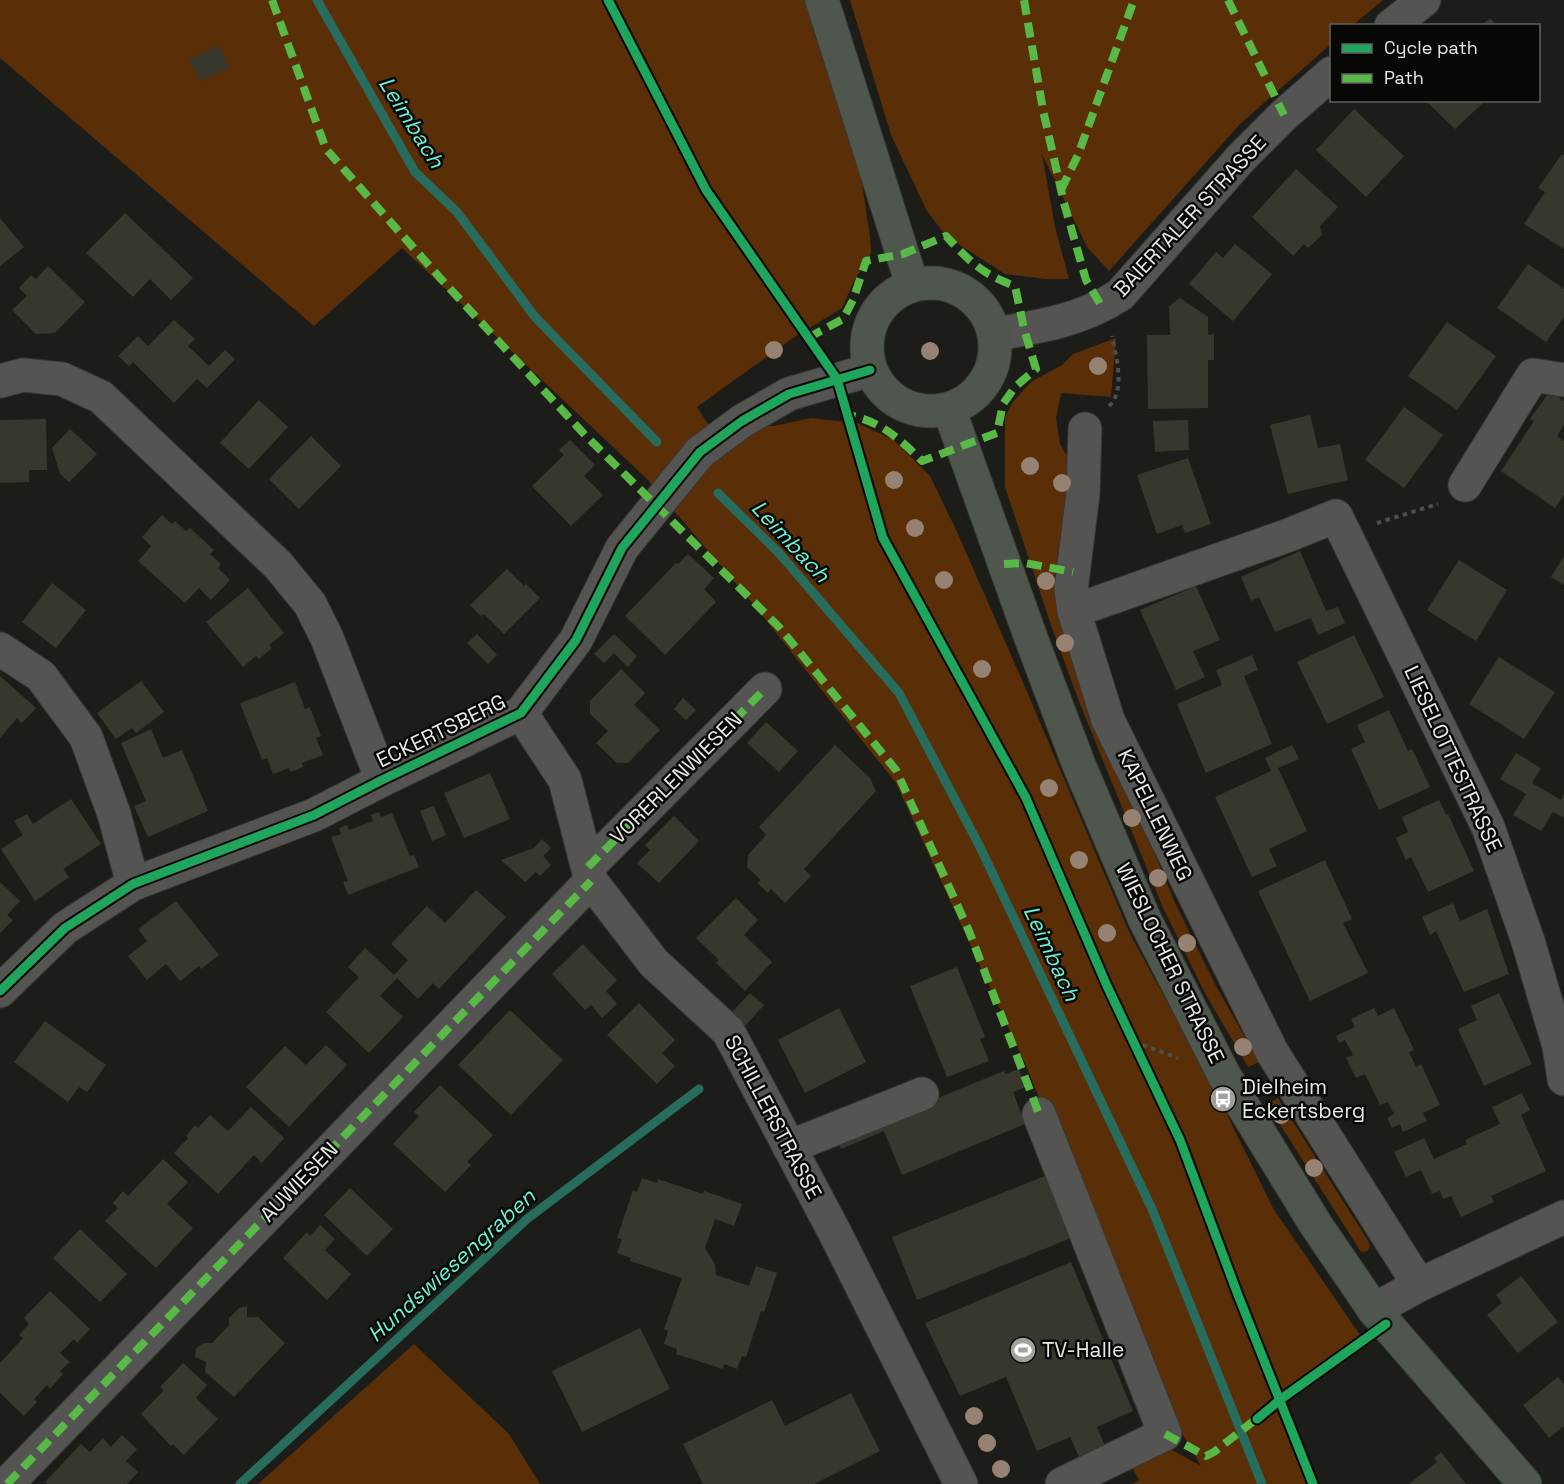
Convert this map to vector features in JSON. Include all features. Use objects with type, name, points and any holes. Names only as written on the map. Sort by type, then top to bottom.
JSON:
[{"type":"main road","points":[[822,0],[912,285]]},
{"type":"main road","points":[[933,282],[955,286],[973,297],[987,314],[994,334],[996,353],[991,372],[980,388],[966,401],[949,409],[929,411],[911,408],[894,400],[880,387],[870,370],[866,349],[869,328],[878,309],[893,294],[912,285],[933,282]]},
{"type":"main road","name":"WIESLOCHER STRASSE","points":[[949,409],[1030,639],[1075,755],[1145,920],[1224,1075],[1316,1226],[1374,1310],[1525,1484]]},
{"type":"street","points":[[1394,24],[1424,0]]},
{"type":"street","name":"BAIERTALER STRASSE","points":[[994,334],[1052,324],[1102,307],[1120,295],[1240,158],[1330,74]]},
{"type":"street","name":"ECKERTSBERG","points":[[0,991],[65,928],[133,884],[314,815],[521,713],[576,640],[622,548],[700,452],[742,421],[789,394],[870,370]]},
{"type":"street","name":"ECKERTSBERG","points":[[0,381],[23,375],[62,379],[101,398],[278,565],[310,604],[327,638],[382,780]]},
{"type":"street","points":[[1465,485],[1533,375],[1564,380]]},
{"type":"street","name":"KAPELLENWEG","points":[[1085,429],[1083,493],[1071,590],[1074,611],[1108,720],[1272,1053],[1419,1285]]},
{"type":"street","name":"LIESELOTTESTRASSE","points":[[1074,611],[1278,539],[1336,516],[1488,827],[1528,941],[1559,1046],[1564,1079]]},
{"type":"street","points":[[0,649],[41,676],[86,737],[114,814],[133,884]]},
{"type":"street","name":"VORERLENWIESEN","points":[[589,874],[765,689]]},
{"type":"street","name":"SCHILLERSTRASSE","points":[[521,713],[565,780],[589,874],[654,963],[728,1031],[835,1233],[961,1484]]},
{"type":"street","name":"AUWIESEN","points":[[7,1484],[589,874]]},
{"type":"street","points":[[789,1147],[922,1094]]},
{"type":"street","points":[[1039,1114],[1165,1434],[1062,1484]]},
{"type":"street","points":[[1374,1310],[1419,1285],[1564,1218]]},
{"type":"path","points":[[1085,429],[1115,401],[1118,381],[1112,335],[1102,307]]},
{"type":"path","points":[[1373,524],[1414,513]]},
{"type":"shaded area","points":[[0,0],[805,0],[861,177],[871,253],[854,281],[842,308],[793,338],[697,407],[708,424],[774,426],[811,418],[857,423],[894,440],[930,476],[1022,680],[1130,934],[1211,1082],[1273,1208],[1362,1338],[1281,1399],[1316,1484],[1132,1484],[1139,1480],[1129,1461],[1146,1454],[1172,1450],[1201,1466],[1178,1426],[1027,1068],[896,783],[745,594],[647,479],[402,248],[314,326],[0,58]]},
{"type":"shaded area","points":[[850,0],[1383,0],[1354,24],[1330,24],[1330,45],[1240,124],[1109,271],[1087,247],[1042,154],[1055,227],[1069,279],[1005,274],[946,236],[927,211],[891,135]]},
{"type":"shaded area","points":[[1116,338],[1111,397],[1061,393],[1056,418],[1060,444],[1075,470],[1092,700],[1175,903],[1217,988],[1259,1062],[1248,1067],[1206,995],[1163,908],[1080,704],[1005,487],[1005,417],[1013,402],[1031,382],[1062,365],[1073,354]]},
{"type":"shaded area","points":[[1278,1098],[1370,1244],[1368,1251],[1361,1252],[1267,1104]]},
{"type":"shaded area","points":[[414,1344],[509,1434],[540,1484],[258,1484]]},
{"type":"building","points":[[1490,18],[1495,24],[1483,24]]},
{"type":"building","points":[[219,45],[229,68],[200,81],[189,59]]},
{"type":"building","points":[[1427,102],[1484,102],[1455,129]]},
{"type":"building","points":[[1354,109],[1404,156],[1366,197],[1316,150]]},
{"type":"building","points":[[1562,154],[1564,155],[1564,249],[1524,224],[1545,192],[1538,188]]},
{"type":"building","points":[[1296,169],[1338,207],[1320,226],[1322,235],[1308,248],[1304,244],[1293,256],[1252,217]]},
{"type":"building","points":[[125,213],[193,278],[171,300],[150,279],[133,297],[86,253]]},
{"type":"building","points":[[0,218],[24,247],[0,266]]},
{"type":"building","points":[[1235,244],[1272,274],[1233,321],[1189,284],[1216,252],[1223,258]]},
{"type":"building","points":[[1528,264],[1564,289],[1564,317],[1546,342],[1497,308]]},
{"type":"building","points":[[48,266],[85,302],[55,333],[36,334],[12,310],[27,296],[19,288],[31,275],[36,279]]},
{"type":"building","points":[[1180,298],[1208,317],[1208,335],[1214,334],[1214,360],[1208,360],[1208,408],[1148,409],[1147,335],[1170,335],[1169,306]]},
{"type":"building","points":[[174,320],[195,339],[188,346],[209,366],[225,350],[235,359],[207,388],[197,379],[174,403],[133,362],[129,366],[118,356],[138,336],[148,346]]},
{"type":"building","points":[[1447,322],[1496,356],[1457,410],[1408,376]]},
{"type":"building","points":[[1550,391],[1564,401],[1564,425],[1557,436],[1564,441],[1564,495],[1555,508],[1501,471],[1534,421],[1530,419]]},
{"type":"building","points":[[259,400],[288,427],[249,469],[220,443]]},
{"type":"building","points":[[1404,407],[1443,435],[1404,488],[1365,460]]},
{"type":"building","points":[[1310,415],[1318,448],[1340,444],[1348,480],[1288,494],[1270,425]]},
{"type":"building","points":[[46,419],[47,470],[29,470],[29,482],[0,483],[0,420]]},
{"type":"building","points":[[1188,420],[1189,450],[1155,452],[1153,421]]},
{"type":"building","points":[[70,429],[97,454],[69,482],[60,474],[52,448]]},
{"type":"building","points":[[311,436],[341,466],[299,509],[269,479]]},
{"type":"building","points":[[570,440],[595,465],[584,476],[603,495],[571,526],[532,486],[564,455],[559,450]]},
{"type":"building","points":[[1188,458],[1211,524],[1185,533],[1182,525],[1157,534],[1137,475]]},
{"type":"building","points":[[162,515],[172,524],[175,521],[186,531],[190,528],[214,550],[210,554],[221,564],[218,568],[230,580],[211,600],[199,588],[185,603],[138,561],[151,546],[142,537]]},
{"type":"building","points":[[1300,551],[1326,611],[1338,607],[1345,623],[1318,635],[1311,618],[1275,632],[1259,597],[1251,601],[1241,577]]},
{"type":"building","points":[[688,554],[714,578],[704,589],[716,602],[665,655],[625,616],[676,563],[678,564]]},
{"type":"building","points":[[1564,556],[1564,585],[1551,577]]},
{"type":"building","points":[[1459,560],[1507,590],[1476,641],[1427,610]]},
{"type":"building","points":[[507,569],[540,598],[504,634],[484,614],[481,616],[470,605]]},
{"type":"building","points":[[52,583],[86,610],[56,648],[22,622]]},
{"type":"building","points":[[1196,586],[1220,640],[1193,651],[1205,677],[1176,690],[1140,610]]},
{"type":"building","points":[[248,588],[284,633],[269,645],[272,648],[259,659],[256,656],[243,667],[206,622]]},
{"type":"building","points":[[477,634],[497,655],[488,664],[467,643]]},
{"type":"building","points":[[614,634],[637,656],[628,667],[614,653],[604,663],[594,654]]},
{"type":"building","points":[[1354,635],[1384,697],[1327,724],[1297,662]]},
{"type":"building","points":[[1252,655],[1258,670],[1244,676],[1272,744],[1206,773],[1177,704],[1222,685],[1216,670]]},
{"type":"building","points":[[1499,657],[1555,692],[1524,739],[1469,704]]},
{"type":"building","points":[[621,669],[645,693],[634,705],[660,730],[628,763],[617,763],[596,743],[608,731],[590,714],[590,701]]},
{"type":"building","points":[[0,676],[36,708],[22,723],[17,718],[0,738]]},
{"type":"building","points":[[141,681],[164,712],[136,733],[132,728],[116,739],[97,713]]},
{"type":"building","points":[[295,682],[305,709],[310,707],[321,736],[316,738],[323,755],[302,763],[303,767],[291,772],[289,768],[273,774],[267,758],[262,760],[240,703]]},
{"type":"building","points":[[683,698],[696,710],[686,720],[674,709]]},
{"type":"building","points":[[1389,710],[1408,751],[1412,749],[1430,787],[1379,810],[1351,749],[1365,742],[1357,725]]},
{"type":"building","points":[[766,722],[798,751],[779,772],[747,743]]},
{"type":"building","points":[[151,729],[163,758],[182,750],[208,811],[148,837],[134,806],[146,801],[121,743]]},
{"type":"building","points":[[835,745],[870,778],[876,791],[804,869],[811,876],[785,903],[771,889],[768,893],[757,883],[761,880],[747,867],[748,855],[766,835],[759,827]]},
{"type":"building","points":[[1292,745],[1299,759],[1278,768],[1307,831],[1269,849],[1277,866],[1252,877],[1215,797],[1271,771],[1265,758]]},
{"type":"building","points":[[1516,753],[1541,768],[1532,783],[1561,800],[1564,794],[1564,818],[1553,812],[1541,831],[1513,815],[1526,794],[1500,779]]},
{"type":"building","points":[[490,773],[510,819],[464,838],[444,793]]},
{"type":"building","points":[[71,799],[101,844],[63,869],[69,877],[35,901],[1,849],[23,835],[14,821],[27,814],[33,824]]},
{"type":"building","points":[[1439,800],[1446,815],[1448,814],[1474,871],[1428,892],[1411,857],[1406,860],[1396,838],[1408,832],[1402,817]]},
{"type":"building","points":[[434,806],[446,835],[432,841],[420,811]]},
{"type":"building","points":[[379,812],[381,817],[392,813],[410,856],[414,855],[419,867],[348,895],[343,882],[348,881],[331,837],[341,834],[339,828],[347,825],[349,830],[373,821],[371,815]]},
{"type":"building","points":[[674,816],[699,841],[659,883],[637,863],[650,850],[645,845]]},
{"type":"building","points":[[542,839],[551,848],[543,856],[551,865],[540,876],[536,872],[525,882],[501,860],[534,848]]},
{"type":"building","points":[[1325,860],[1352,919],[1343,923],[1368,973],[1310,1001],[1258,891]]},
{"type":"building","points":[[0,882],[20,901],[7,915],[13,920],[0,933]]},
{"type":"building","points":[[476,890],[506,917],[439,989],[433,983],[418,999],[397,978],[380,996],[403,1017],[369,1053],[326,1012],[359,977],[348,967],[365,948],[394,975],[408,960],[391,944],[427,906],[445,923]]},
{"type":"building","points":[[736,898],[758,920],[744,935],[772,962],[745,991],[716,963],[719,960],[696,938]]},
{"type":"building","points":[[176,901],[219,955],[201,969],[199,966],[180,981],[166,964],[147,980],[128,956],[147,941],[138,929]]},
{"type":"building","points":[[1453,903],[1460,921],[1487,909],[1509,974],[1464,992],[1436,931],[1430,935],[1422,917]]},
{"type":"building","points":[[583,944],[617,980],[606,991],[617,1004],[602,1018],[591,1005],[585,1010],[552,974]]},
{"type":"building","points":[[957,967],[985,1037],[980,1039],[989,1061],[947,1077],[910,986]]},
{"type":"building","points":[[750,993],[764,1005],[744,1027],[730,1014]]},
{"type":"building","points":[[1499,993],[1532,1064],[1484,1086],[1458,1029],[1477,1020],[1471,1006]]},
{"type":"building","points":[[639,1003],[675,1040],[662,1053],[675,1066],[657,1084],[607,1035]]},
{"type":"building","points":[[839,1008],[866,1062],[805,1093],[778,1040]]},
{"type":"building","points":[[1374,1008],[1378,1016],[1394,1008],[1414,1050],[1409,1052],[1416,1067],[1421,1064],[1440,1105],[1423,1113],[1427,1121],[1403,1132],[1400,1124],[1392,1128],[1387,1118],[1394,1114],[1388,1102],[1380,1105],[1365,1074],[1356,1078],[1346,1058],[1353,1055],[1345,1040],[1339,1043],[1336,1036],[1355,1027],[1351,1019]]},
{"type":"building","points":[[510,1010],[563,1060],[511,1115],[458,1065]]},
{"type":"building","points":[[45,1021],[106,1065],[87,1092],[79,1087],[68,1102],[14,1062]]},
{"type":"building","points":[[326,1045],[347,1065],[289,1127],[246,1087],[285,1046],[306,1065]]},
{"type":"building","points":[[1019,1069],[1026,1087],[1013,1092],[1025,1124],[902,1175],[884,1131],[841,1149],[837,1139],[1004,1071],[1005,1074]]},
{"type":"building","points":[[440,1085],[493,1135],[467,1162],[471,1165],[445,1192],[393,1144],[419,1116],[414,1112]]},
{"type":"building","points":[[1522,1093],[1530,1110],[1521,1115],[1546,1171],[1491,1196],[1494,1202],[1461,1217],[1451,1196],[1443,1199],[1440,1191],[1432,1194],[1421,1170],[1406,1177],[1394,1152],[1424,1138],[1434,1159],[1467,1144],[1465,1140],[1500,1124],[1492,1107]]},
{"type":"building","points":[[251,1107],[284,1138],[262,1163],[254,1155],[218,1194],[174,1153],[188,1138],[186,1136],[195,1125],[198,1128],[210,1115],[228,1131]]},
{"type":"building","points":[[163,1159],[188,1182],[167,1204],[193,1228],[156,1268],[105,1221],[118,1208],[113,1203],[123,1191],[128,1196]]},
{"type":"building","points":[[1045,1176],[1071,1238],[917,1300],[892,1237]]},
{"type":"building","points":[[642,1178],[657,1183],[658,1179],[742,1204],[734,1226],[715,1219],[705,1248],[715,1264],[716,1275],[749,1286],[756,1266],[777,1273],[764,1312],[761,1311],[746,1357],[742,1356],[737,1369],[724,1364],[723,1369],[676,1354],[677,1349],[664,1344],[668,1331],[664,1329],[682,1278],[630,1261],[631,1258],[617,1253],[622,1239],[617,1238],[633,1190],[637,1192]]},
{"type":"building","points":[[350,1188],[393,1229],[367,1256],[324,1215]]},
{"type":"building","points":[[320,1225],[335,1239],[325,1250],[351,1274],[327,1300],[283,1258],[307,1232],[310,1236]]},
{"type":"building","points":[[80,1229],[127,1274],[100,1302],[53,1258]]},
{"type":"building","name":"TV-Halle","points":[[1071,1262],[1133,1411],[1097,1427],[1105,1446],[1079,1457],[1070,1437],[1037,1451],[1006,1377],[960,1396],[925,1323]]},
{"type":"building","points":[[1521,1276],[1558,1322],[1518,1353],[1487,1315],[1502,1303],[1496,1295]]},
{"type":"building","points":[[50,1291],[90,1329],[77,1343],[74,1339],[60,1353],[70,1362],[60,1371],[63,1374],[50,1389],[47,1385],[34,1399],[37,1402],[24,1416],[0,1393],[0,1363],[23,1338],[19,1335],[29,1324],[24,1318]]},
{"type":"building","points":[[247,1306],[247,1317],[258,1317],[285,1343],[234,1397],[205,1372],[206,1362],[195,1357],[196,1348],[204,1343],[212,1343],[229,1325],[229,1318],[239,1308]]},
{"type":"building","points":[[640,1328],[670,1389],[582,1432],[552,1371]]},
{"type":"building","points":[[183,1363],[207,1385],[196,1398],[218,1419],[184,1455],[173,1444],[171,1446],[141,1414],[164,1390],[160,1387]]},
{"type":"building","points":[[1558,1377],[1564,1384],[1564,1426],[1549,1438],[1523,1405]]},
{"type":"building","points":[[851,1393],[880,1451],[814,1484],[703,1484],[683,1444],[772,1400],[785,1426]]},
{"type":"building","points":[[122,1435],[137,1449],[126,1461],[138,1472],[127,1484],[48,1484],[45,1482],[81,1444],[90,1452],[103,1438],[111,1447]]},
{"type":"building","points":[[1441,1452],[1466,1484],[1409,1484],[1437,1462],[1434,1458]]},
{"type":"waterway","name":"Leimbach","points":[[317,0],[415,172],[457,212],[535,317],[657,442]]},
{"type":"waterway","name":"Leimbach","points":[[718,493],[779,553],[899,693],[980,847],[1152,1209],[1262,1484]]},
{"type":"waterway","name":"Hundswiesengraben","points":[[240,1484],[527,1219],[699,1089]]},
{"type":"marked path","points":[[272,0],[326,149],[441,279],[585,435],[779,627],[896,770],[969,931],[1039,1114]]},
{"type":"marked path","points":[[1024,0],[1043,110],[1064,203],[1086,280],[1102,307]]},
{"type":"marked path","points":[[1061,190],[1078,155],[1134,0]]},
{"type":"marked path","points":[[1228,0],[1284,115]]},
{"type":"marked path","points":[[808,338],[843,319],[853,300],[866,261],[903,254],[946,236],[977,266],[994,277],[1015,286],[1024,329],[1036,369],[1015,387],[1003,404],[997,433],[922,461],[906,445],[879,426],[847,415]]},
{"type":"marked path","points":[[1004,564],[1025,563],[1073,572]]},
{"type":"marked path","points":[[588,867],[765,689]]},
{"type":"marked path","points":[[7,1484],[591,881]]},
{"type":"marked path","points":[[1165,1434],[1206,1456],[1260,1416]]},
{"type":"cycle path","points":[[608,0],[706,190],[837,379],[883,538],[1026,798],[1107,986],[1180,1140],[1313,1484]]},
{"type":"cycle path","points":[[0,991],[65,928],[133,884],[314,815],[521,713],[576,640],[622,548],[700,452],[742,421],[789,394],[870,370]]},
{"type":"cycle path","points":[[1257,1419],[1281,1399],[1386,1324]]},
{"type":"place","name":"Dielheim Eckertsberg","points":[[1223,1099]]},
{"type":"place","name":"TV-Halle","points":[[1023,1350]]}]
